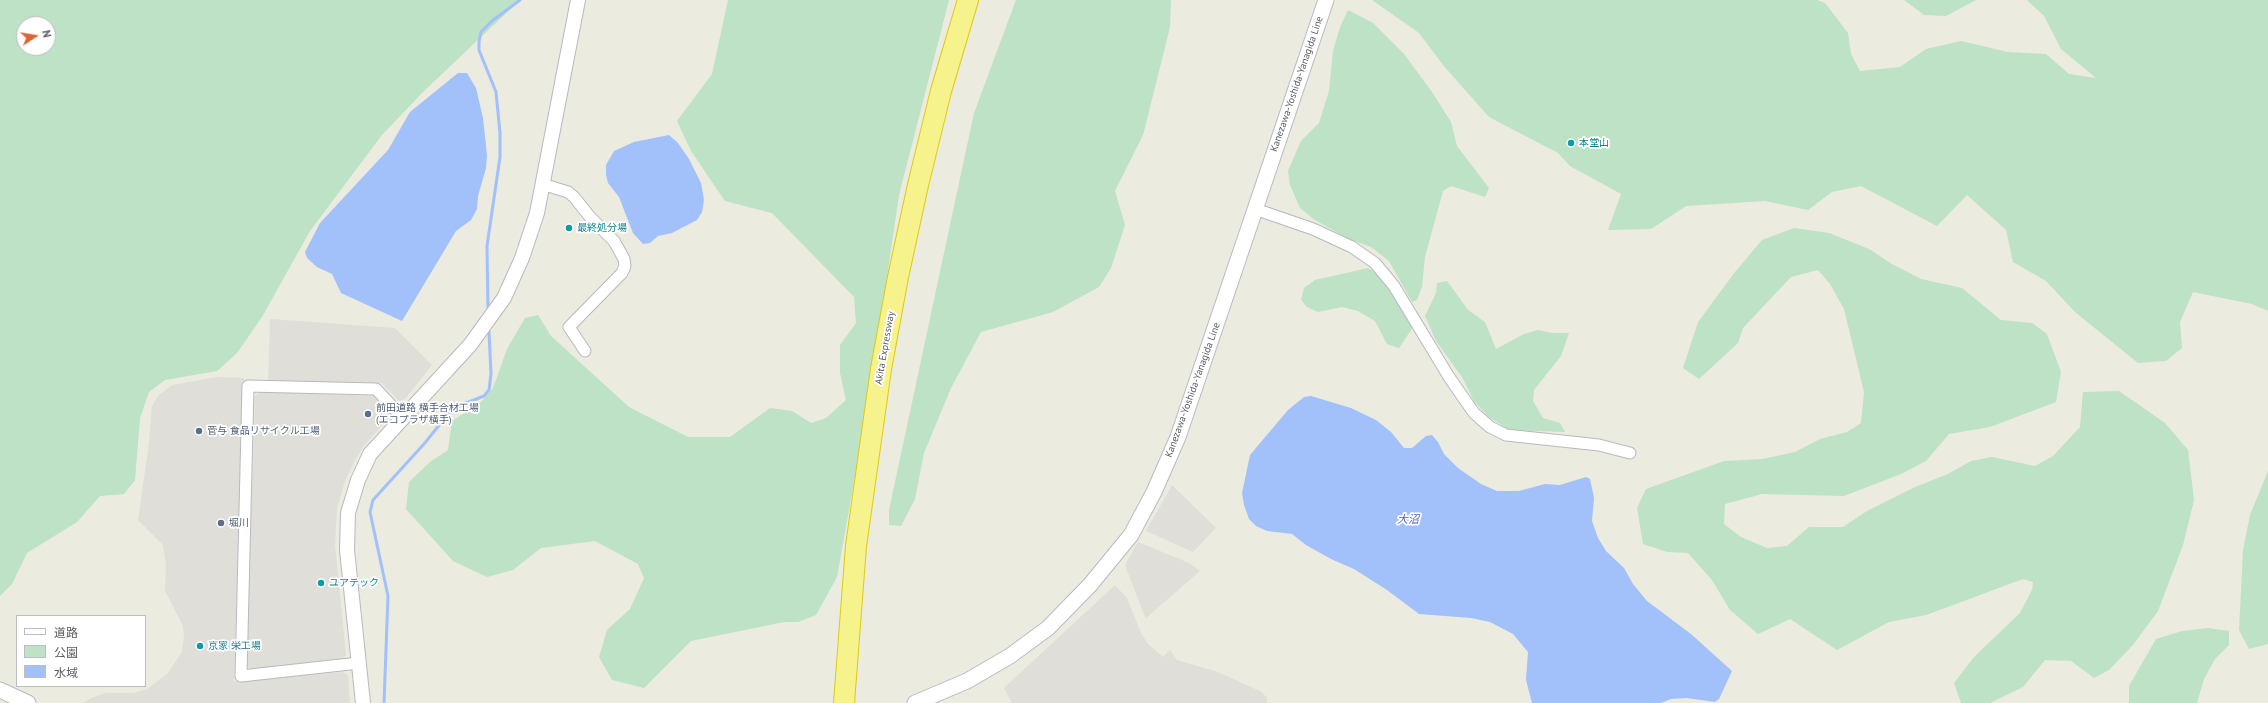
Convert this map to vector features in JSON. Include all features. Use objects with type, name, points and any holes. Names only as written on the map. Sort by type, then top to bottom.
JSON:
[{"type":"highway","name":"Akita Expressway","points":[[844,703],[856,546],[881,369],[918,186],[941,91],[968,0]]},
{"type":"highway","name":"Akita Expressway","points":[[857,703],[870,547],[895,370],[911,280],[931,189],[954,96],[981,0]]},
{"type":"main road","name":"Kanezawa-Yoshida-Yanagida Line","points":[[915,703],[967,681],[1010,656],[1048,628],[1090,585],[1131,536],[1154,492],[1178,437],[1326,0]]},
{"type":"main road","points":[[0,690],[28,703]]},
{"type":"street","points":[[363,703],[347,550],[348,513],[358,480],[370,454],[470,345],[504,298],[524,250],[537,213],[578,0]]},
{"type":"street","points":[[542,184],[568,192],[574,197],[590,217],[614,241],[624,259],[625,266],[622,273],[569,327],[585,351]]},
{"type":"street","points":[[1255,209],[1313,230],[1352,248],[1375,262],[1394,286],[1449,377],[1474,413],[1490,427],[1506,435],[1599,446],[1630,453]]},
{"type":"street","points":[[359,663],[241,676],[248,386],[376,389],[403,418]]},
{"type":"shaded area","points":[[270,319],[395,328],[432,365],[405,399],[399,401],[382,383],[268,381]]},
{"type":"shaded area","points":[[217,377],[244,378],[234,681],[343,672],[348,676],[350,703],[83,703],[91,698],[106,693],[134,693],[147,689],[167,674],[182,652],[184,637],[183,626],[165,591],[166,565],[163,545],[138,520],[149,443],[152,406],[158,396],[172,385]]},
{"type":"shaded area","points":[[261,392],[377,396],[390,408],[391,415],[363,447],[351,468],[344,484],[337,508],[335,545],[346,655],[342,659],[250,669],[246,664],[255,396]]},
{"type":"shaded area","points":[[1172,485],[1216,528],[1193,552],[1146,531]]},
{"type":"shaded area","points":[[1138,542],[1187,562],[1200,571],[1146,618],[1125,565]]},
{"type":"shaded area","points":[[1115,585],[1127,598],[1141,633],[1148,644],[1163,657],[1170,650],[1177,660],[1218,672],[1262,692],[1267,698],[1267,703],[1012,703],[1004,688]]},
{"type":"green space","points":[[0,0],[520,0],[423,92],[382,135],[310,231],[262,317],[237,353],[217,371],[165,380],[149,392],[140,418],[135,480],[124,494],[100,496],[77,522],[27,553],[12,584],[0,596]]},
{"type":"green space","points":[[728,0],[949,0],[899,195],[870,393],[837,577],[816,615],[798,622],[784,622],[691,641],[644,688],[612,680],[599,657],[607,630],[630,609],[644,578],[638,564],[595,541],[541,548],[513,570],[487,577],[453,561],[406,509],[409,482],[430,462],[448,450],[452,421],[480,403],[493,388],[507,349],[525,318],[538,315],[551,336],[629,407],[688,437],[730,437],[770,408],[792,411],[811,423],[826,418],[846,400],[840,373],[840,345],[856,323],[854,297],[772,213],[725,201],[691,151],[677,121],[712,74]]},
{"type":"green space","points":[[1016,0],[1171,0],[1170,27],[1143,135],[1115,191],[1125,225],[1111,268],[1099,287],[1053,312],[981,332],[951,388],[924,453],[915,499],[901,526],[889,525],[889,510],[974,113]]},
{"type":"green space","points":[[1372,0],[1817,0],[1825,3],[1848,33],[1851,54],[1860,71],[1900,67],[1926,49],[1961,41],[2008,52],[2046,54],[2069,74],[2096,78],[2061,49],[2044,16],[2027,0],[2268,0],[2268,311],[2252,304],[2193,292],[2180,322],[2182,348],[2166,361],[2138,363],[2075,312],[2046,281],[2013,262],[2006,230],[1967,195],[1937,226],[1861,186],[1832,192],[1808,210],[1765,201],[1686,206],[1651,229],[1608,230],[1621,194],[1570,166],[1558,153],[1489,117],[1443,65],[1419,33]]},
{"type":"green space","points":[[1904,0],[1976,0],[1946,16],[1924,15]]},
{"type":"green space","points":[[1348,10],[1373,23],[1404,54],[1432,92],[1451,122],[1457,146],[1489,188],[1485,197],[1451,186],[1443,191],[1425,257],[1422,287],[1417,300],[1412,302],[1389,261],[1371,247],[1349,239],[1315,220],[1300,208],[1290,185],[1288,171],[1301,141],[1319,123],[1329,91],[1333,51],[1340,27]]},
{"type":"green space","points":[[1794,228],[1829,233],[1869,249],[1892,264],[1921,279],[1962,288],[2001,320],[2032,323],[2047,334],[2061,372],[2056,402],[1990,427],[1949,434],[1926,461],[1901,474],[1844,496],[1762,494],[1725,504],[1724,524],[1741,537],[1767,548],[1787,546],[1809,527],[1843,527],[1867,511],[1915,487],[1948,474],[1971,461],[1992,457],[2035,466],[2053,456],[2080,427],[2083,392],[2119,391],[2165,423],[2188,450],[2194,500],[2183,545],[2158,611],[2133,645],[2109,670],[2094,678],[2071,661],[2045,660],[2023,687],[1990,703],[1961,703],[1954,683],[1974,657],[2020,613],[2032,590],[2033,582],[2023,579],[1926,615],[1889,622],[1837,650],[1790,619],[1758,634],[1730,610],[1712,580],[1688,553],[1667,552],[1643,544],[1637,508],[1646,489],[1724,461],[1763,459],[1795,452],[1820,439],[1847,432],[1861,423],[1864,392],[1844,309],[1830,284],[1818,270],[1791,277],[1743,328],[1738,343],[1699,379],[1683,368],[1698,322],[1735,272],[1762,240]]},
{"type":"green space","points":[[1368,268],[1381,276],[1413,327],[1399,348],[1387,344],[1375,321],[1358,311],[1342,307],[1318,312],[1307,307],[1301,300],[1304,288],[1315,280]]},
{"type":"green space","points":[[1447,281],[1468,310],[1485,322],[1496,349],[1524,334],[1538,330],[1552,333],[1569,333],[1561,356],[1534,390],[1533,401],[1543,418],[1560,423],[1565,432],[1509,430],[1489,417],[1474,401],[1462,377],[1436,341],[1425,316],[1436,293],[1437,283]]},
{"type":"green space","points":[[2268,471],[2268,644],[2249,649],[2239,630],[2243,550],[2250,515]]},
{"type":"green space","points":[[2208,628],[2229,631],[2229,645],[2215,659],[2204,679],[2197,703],[2129,703],[2129,686],[2156,639],[2182,631]]},
{"type":"water","points":[[458,73],[467,73],[476,88],[483,118],[487,155],[486,168],[478,196],[477,209],[471,220],[456,231],[402,321],[341,293],[332,274],[317,267],[307,258],[305,252],[320,223],[388,150],[410,112]]},
{"type":"water","points":[[669,135],[678,143],[689,159],[701,183],[704,200],[702,212],[697,220],[672,233],[658,236],[650,243],[643,244],[633,233],[619,197],[608,183],[606,165],[614,151],[634,142]]},
{"type":"water","name":"大沼","points":[[1311,396],[1351,408],[1376,420],[1391,432],[1404,448],[1412,448],[1426,436],[1432,435],[1438,442],[1444,454],[1458,468],[1481,484],[1497,491],[1519,491],[1545,484],[1560,485],[1586,477],[1590,479],[1594,498],[1592,521],[1598,538],[1606,551],[1624,568],[1633,584],[1647,601],[1691,634],[1732,671],[1719,699],[1715,702],[1687,698],[1671,699],[1661,703],[1532,703],[1526,680],[1528,652],[1513,634],[1490,622],[1471,618],[1419,614],[1387,590],[1354,569],[1331,559],[1306,545],[1292,534],[1267,531],[1256,526],[1249,519],[1242,493],[1250,455],[1288,410],[1304,397]]},
{"type":"waterway","points":[[488,308],[487,246],[500,157],[500,133],[496,92],[479,50],[479,42],[481,32],[492,21],[520,0]]},
{"type":"waterway","points":[[384,703],[388,596],[370,512],[373,500],[424,444],[449,413],[456,407],[484,396],[489,390],[491,374],[489,332]]},
{"type":"place","name":"本堂山","points":[[1571,143]]},
{"type":"place","name":"最終処分場","points":[[569,228]]},
{"type":"place","name":"前田道路 横手合材工場 (エコプラザ横手)","points":[[368,414]]},
{"type":"place","name":"菅与 食品リサイクル工場","points":[[199,431]]},
{"type":"place","name":"堀川","points":[[221,523]]},
{"type":"place","name":"ユアテック","points":[[321,583]]},
{"type":"place","name":"京家 栄工場","points":[[200,646]]}]
